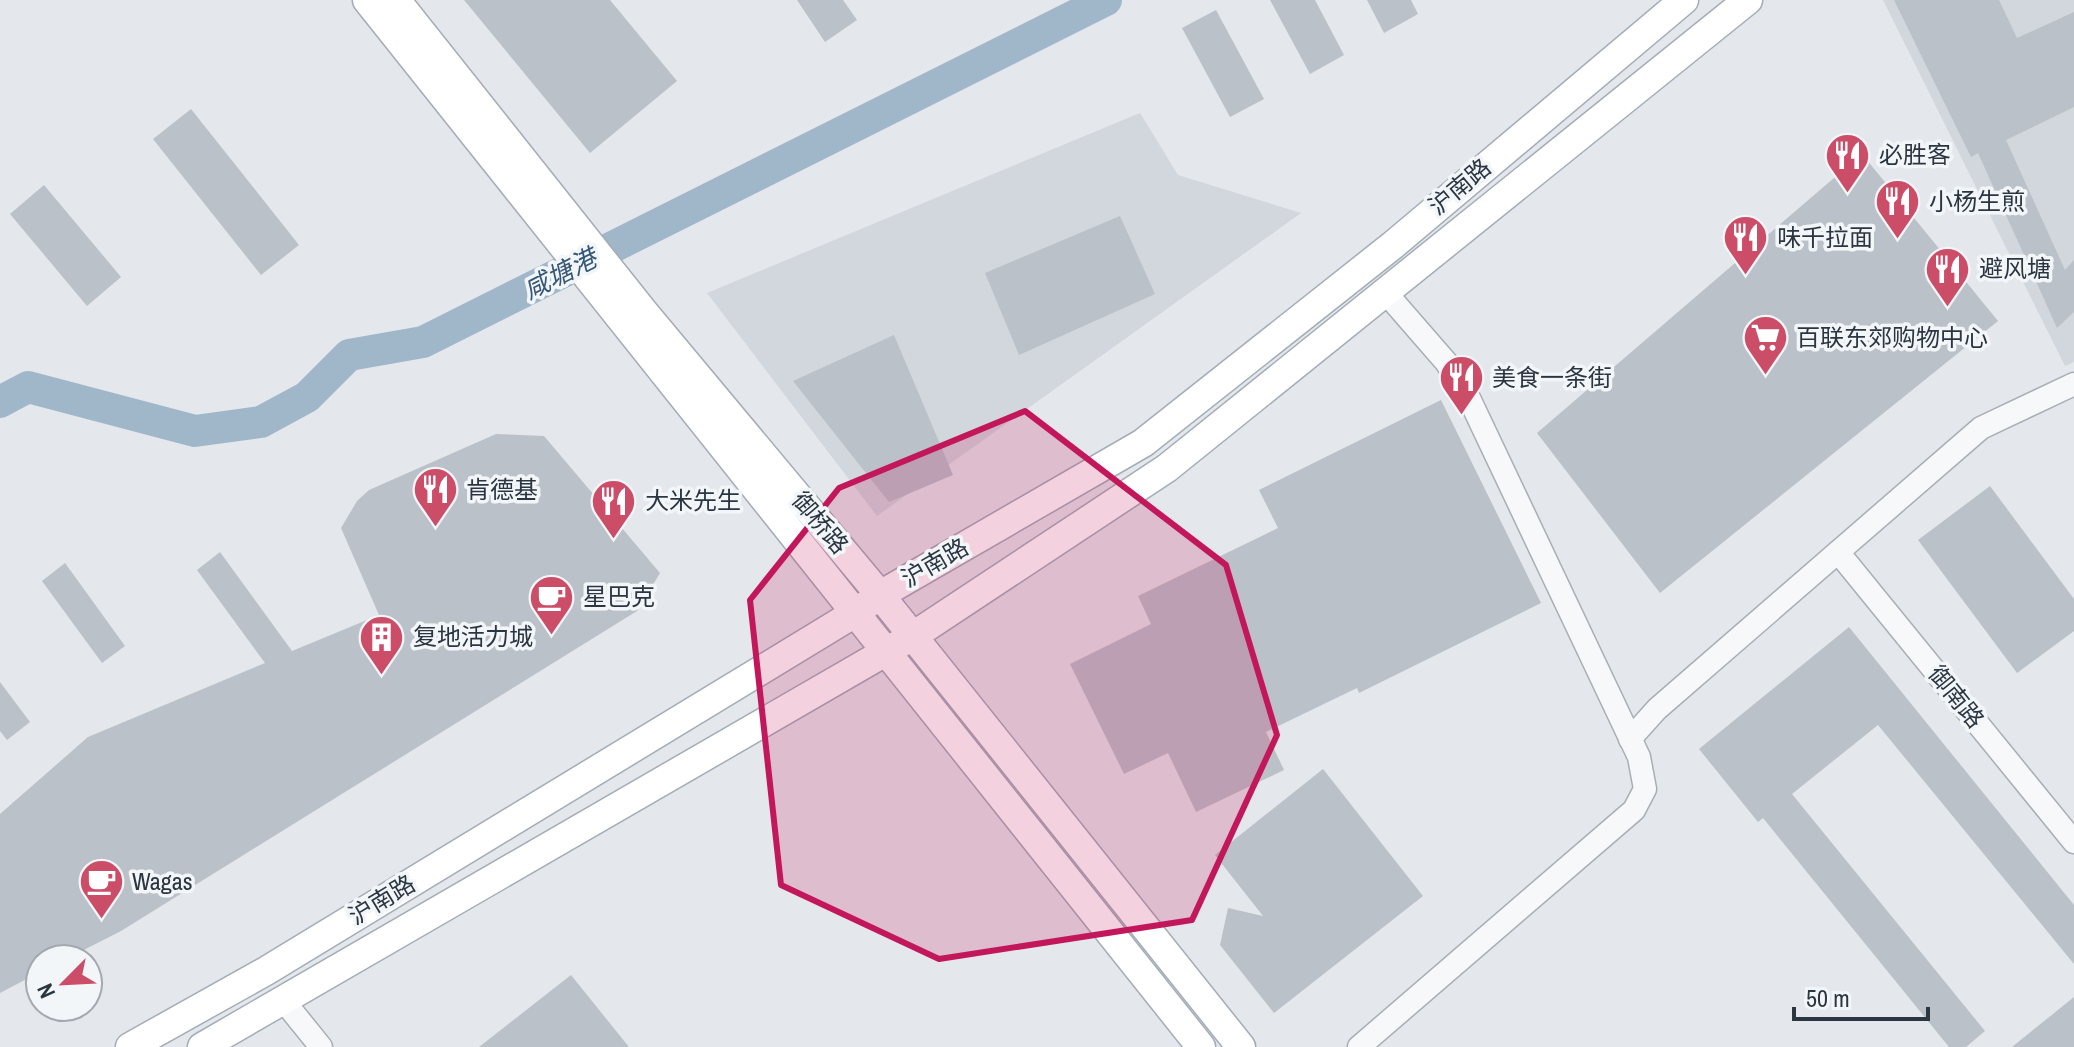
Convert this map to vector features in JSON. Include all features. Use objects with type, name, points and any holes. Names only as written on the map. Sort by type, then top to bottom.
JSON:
[{"type":"main road","name":"御桥路","points":[[367,0],[544,206],[633,317],[884,653],[1201,1047]]},
{"type":"main road","name":"御桥路","points":[[396,0],[544,206]]},
{"type":"main road","name":"沪南路","points":[[130,1047],[266,971],[880,595],[1143,443],[1393,245],[1684,0]]},
{"type":"main road","name":"沪南路","points":[[202,1047],[913,636],[1167,468],[1748,0]]},
{"type":"main road","name":"御桥路","points":[[633,317],[880,595],[1241,1047]]},
{"type":"street","points":[[1359,1047],[1634,810],[1645,789],[1639,757],[1463,386],[1386,293]]},
{"type":"street","points":[[1630,739],[1657,709],[1981,428],[2074,384]]},
{"type":"street","name":"御南路","points":[[1838,552],[2074,842]]},
{"type":"street","points":[[283,1000],[321,1047]]},
{"type":"highlighted area","points":[[1025,411],[1226,565],[1277,735],[1192,920],[939,959],[781,885],[750,600],[839,488]]},
{"type":"shaded area","points":[[1883,0],[2074,0],[2074,362],[2065,366]]},
{"type":"shaded area","points":[[1140,113],[1178,175],[1301,213],[877,516],[707,293]]},
{"type":"building","points":[[464,0],[610,0],[677,81],[590,153]]},
{"type":"building","points":[[797,0],[843,0],[857,20],[825,42]]},
{"type":"building","points":[[1270,0],[1315,0],[1344,55],[1310,74]]},
{"type":"building","points":[[1367,0],[1411,0],[1418,14],[1384,33]]},
{"type":"building","points":[[1894,0],[1999,0],[2017,38],[2074,12],[2074,107],[2006,140],[2065,270],[2074,260],[2074,312],[2057,328],[1978,153],[1971,157]]},
{"type":"building","points":[[1216,10],[1264,99],[1230,117],[1182,28]]},
{"type":"building","points":[[191,109],[299,245],[261,275],[153,139]]},
{"type":"building","name":"百联东郊购物中心","points":[[1862,154],[1998,321],[1660,593],[1537,433]]},
{"type":"building","points":[[44,185],[121,277],[87,306],[10,214]]},
{"type":"building","points":[[1120,216],[1155,294],[1019,355],[985,273]]},
{"type":"building","points":[[894,335],[953,475],[889,502],[793,381]]},
{"type":"building","points":[[1441,400],[1541,603],[1359,693],[1357,688],[1266,732],[1284,770],[1196,812],[1168,753],[1124,774],[1070,664],[1151,624],[1138,596],[1278,528],[1259,490]]},
{"type":"building","name":"复地活力城","points":[[496,434],[544,436],[660,573],[637,611],[121,931],[97,943],[24,943],[24,980],[0,993],[0,814],[88,737],[265,663],[197,570],[220,552],[292,651],[379,615],[341,528],[357,501],[369,490]]},
{"type":"building","points":[[1990,486],[2074,599],[2074,631],[2017,673],[1918,540]]},
{"type":"building","points":[[65,563],[125,646],[102,663],[42,581]]},
{"type":"building","points":[[1849,627],[2074,905],[2074,964],[1878,725],[1792,794],[1985,1031],[1966,1047],[1949,1047],[1763,818],[1758,822],[1699,749]]},
{"type":"building","points":[[0,682],[30,722],[7,740],[0,731]]},
{"type":"building","points":[[1323,769],[1423,896],[1274,1013],[1220,945],[1228,908],[1263,916],[1215,855]]},
{"type":"building","points":[[571,975],[629,1047],[479,1047]]},
{"type":"building","points":[[2074,997],[2074,1047],[2012,1047]]},
{"type":"waterway","name":"咸塘港","points":[[0,402],[28,387],[195,431],[261,422],[307,397],[349,355],[423,342],[1106,0]]},
{"type":"place","name":"必胜客","points":[[1848,194]]},
{"type":"place","name":"小杨生煎","points":[[1898,241]]},
{"type":"place","name":"味千拉面","points":[[1746,277]]},
{"type":"place","name":"避风塘","points":[[1948,308]]},
{"type":"place","name":"百联东郊购物中心","points":[[1765,377]]},
{"type":"place","name":"美食一条街","points":[[1461,417]]},
{"type":"place","name":"肯德基","points":[[435,529]]},
{"type":"place","name":"大米先生","points":[[614,540]]},
{"type":"place","name":"星巴克","points":[[552,636]]},
{"type":"place","name":"复地活力城","points":[[382,676]]},
{"type":"place","name":"Wagas","points":[[101,921]]}]
